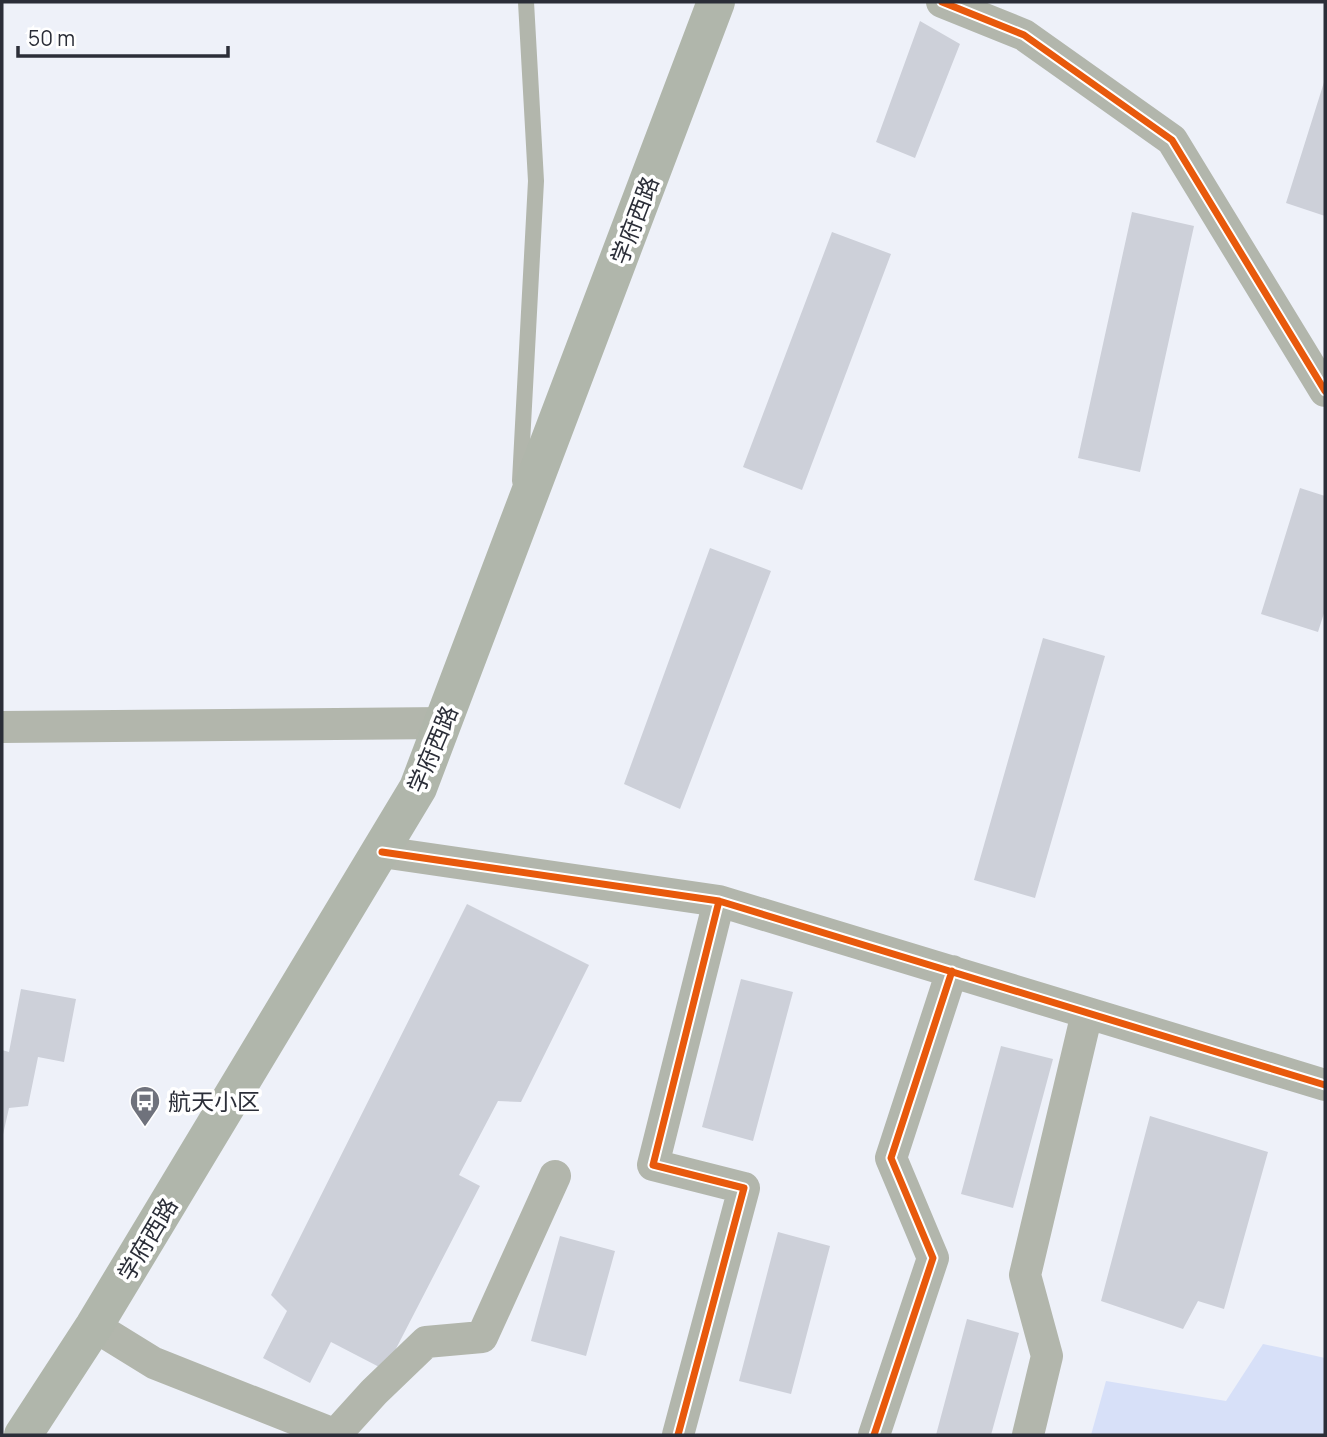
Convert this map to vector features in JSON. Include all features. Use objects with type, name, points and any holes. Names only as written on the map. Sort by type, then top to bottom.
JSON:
[{"type":"main road","name":"学府西路","points":[[23,1435],[94,1326],[382,852],[418,788],[445,723],[716,2]]},
{"type":"street","points":[[942,2],[1024,35],[1172,140],[1325,391]]},
{"type":"street","points":[[2,727],[445,723]]},
{"type":"street","points":[[382,852],[719,901],[1325,1085]]},
{"type":"street","points":[[678,1435],[744,1188],[653,1165],[719,901]]},
{"type":"street","points":[[874,1435],[933,1258],[891,1158],[952,971]]},
{"type":"street","points":[[1028,1435],[1047,1356],[1025,1275],[1087,1013]]},
{"type":"street","points":[[94,1326],[154,1363],[335,1435],[374,1392],[426,1342],[482,1337],[555,1177]]},
{"type":"lane","points":[[516,533],[527,392],[536,181],[526,2]]},
{"type":"shaded area","points":[[1263,1344],[1325,1358],[1325,1435],[1091,1435],[1106,1381],[1226,1401]]},
{"type":"building","points":[[920,21],[960,44],[915,158],[876,142]]},
{"type":"building","points":[[1325,79],[1325,216],[1286,203]]},
{"type":"building","points":[[1132,212],[1194,226],[1140,472],[1078,458]]},
{"type":"building","points":[[832,232],[891,254],[802,490],[743,467]]},
{"type":"building","points":[[1300,488],[1325,496],[1325,610],[1318,632],[1261,614]]},
{"type":"building","points":[[710,548],[771,571],[680,809],[624,784]]},
{"type":"building","points":[[1043,638],[1105,656],[1035,898],[974,880]]},
{"type":"building","points":[[467,904],[589,965],[521,1102],[498,1101],[459,1175],[480,1186],[385,1370],[331,1342],[310,1383],[263,1358],[287,1311],[271,1295]]},
{"type":"building","points":[[741,979],[793,992],[753,1141],[702,1127]]},
{"type":"building","points":[[21,989],[76,999],[64,1062],[38,1057],[28,1106],[9,1108],[2,1139],[2,1050],[9,1052]]},
{"type":"building","points":[[1001,1046],[1053,1059],[1013,1208],[961,1194]]},
{"type":"building","points":[[1150,1116],[1268,1152],[1224,1309],[1198,1301],[1183,1329],[1101,1301]]},
{"type":"building","points":[[778,1232],[830,1246],[791,1394],[739,1381]]},
{"type":"building","points":[[560,1236],[615,1251],[586,1356],[531,1341]]},
{"type":"building","points":[[967,1319],[1019,1333],[991,1435],[936,1435]]},
{"type":"cycle path","points":[[942,2],[1024,35],[1172,140],[1325,391]]},
{"type":"cycle path","points":[[382,852],[719,901],[1325,1085]]},
{"type":"cycle path","points":[[678,1435],[744,1188],[653,1165],[719,901]]},
{"type":"cycle path","points":[[874,1435],[933,1258],[891,1158],[952,971]]},
{"type":"place","name":"航天小区","points":[[145,1128]]}]
